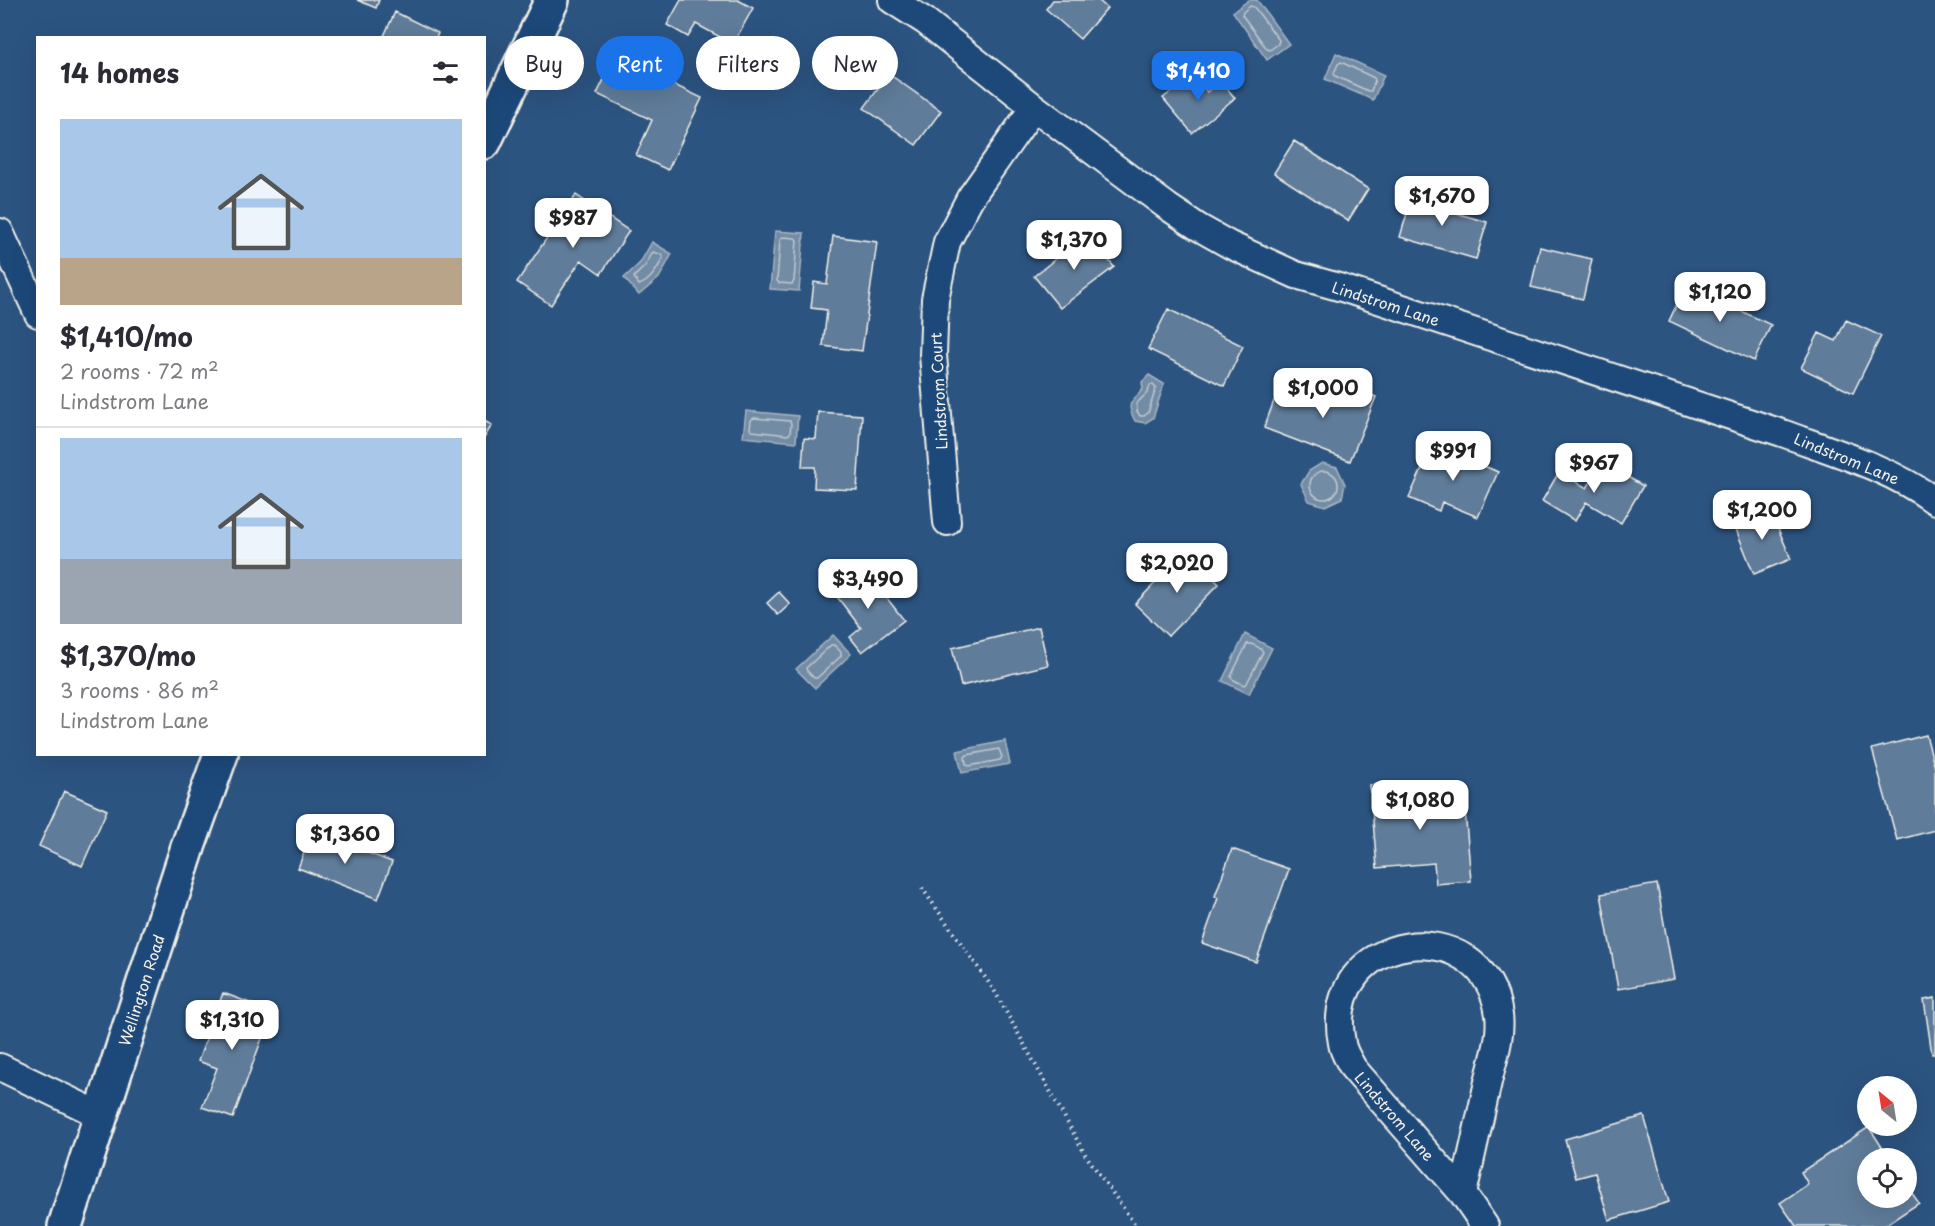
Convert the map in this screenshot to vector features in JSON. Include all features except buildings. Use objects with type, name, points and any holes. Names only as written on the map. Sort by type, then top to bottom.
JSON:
[{"type":"main road","points":[[486,138],[552,0]]},
{"type":"main road","name":"Wellington Road","points":[[65,1226],[189,844],[220,756]]},
{"type":"street","name":"Lindstrom Lane","points":[[892,0],[952,42],[1034,107],[1168,207],[1230,245],[1296,275],[1365,295],[1782,433],[1914,485],[1935,501]]},
{"type":"street","name":"Lindstrom Court","points":[[947,522],[933,354],[935,299],[948,242],[970,198],[1034,107]]},
{"type":"street","points":[[0,232],[36,310]]},
{"type":"street","name":"Lindstrom Lane","points":[[1463,1194],[1497,1043],[1499,1015],[1492,989],[1476,967],[1461,956],[1453,951],[1426,944],[1398,946],[1375,957],[1356,974],[1344,996],[1339,1020],[1342,1046],[1353,1068],[1463,1194],[1485,1226]]},
{"type":"street","points":[[0,1067],[100,1115]]},
{"type":"path","points":[[922,888],[994,990],[1085,1154],[1136,1226]]},
{"type":"water","points":[[1249,0],[1257,0],[1289,44],[1267,60],[1233,12]]},
{"type":"water","points":[[1336,53],[1384,75],[1373,100],[1325,79]]},
{"type":"water","points":[[775,231],[804,233],[799,291],[770,289]]},
{"type":"water","points":[[652,242],[672,254],[659,278],[639,295],[624,278],[640,263]]},
{"type":"water","points":[[1149,375],[1164,384],[1153,418],[1145,423],[1135,421],[1130,406],[1143,389],[1142,382]]},
{"type":"water","points":[[746,411],[798,416],[796,442],[743,437]]},
{"type":"water","points":[[1322,463],[1337,467],[1345,484],[1342,498],[1325,506],[1309,501],[1301,484],[1309,471]]},
{"type":"water","points":[[1245,634],[1272,648],[1249,694],[1222,681]]},
{"type":"water","points":[[833,635],[851,654],[815,688],[796,669]]},
{"type":"water","points":[[1005,741],[1010,764],[962,773],[957,751]]}]
